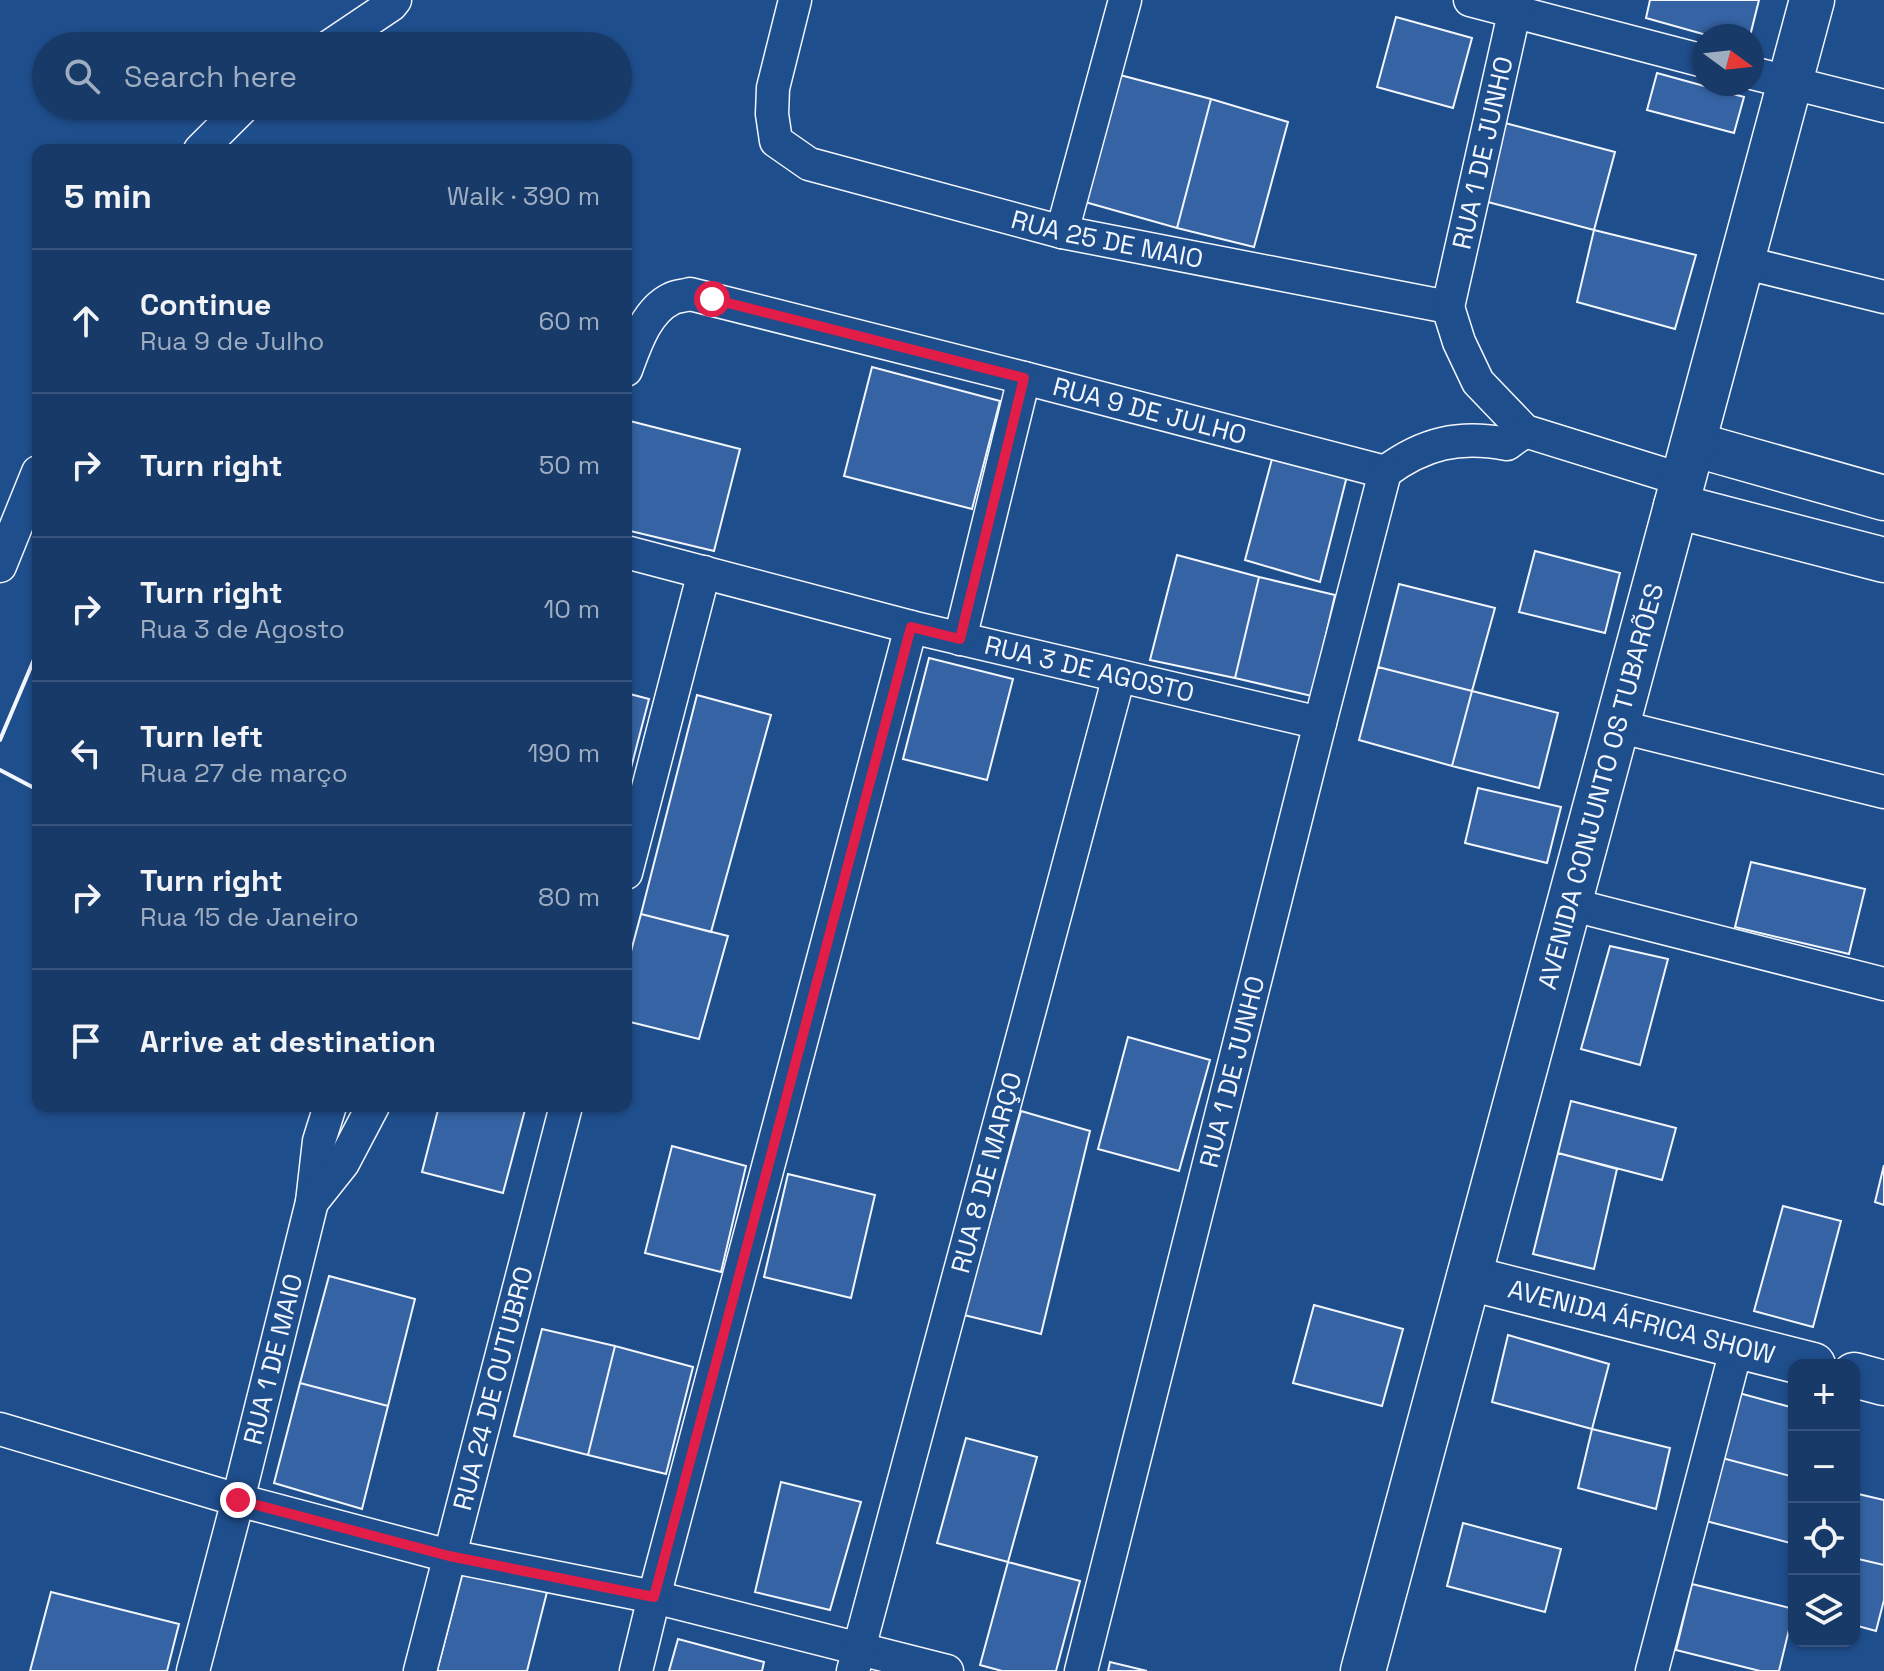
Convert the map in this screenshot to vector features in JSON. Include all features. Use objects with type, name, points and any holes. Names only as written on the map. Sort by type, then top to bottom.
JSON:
[{"type":"street","points":[[351,32],[395,0]]},
{"type":"street","name":"RUA 25 DE MAIO","points":[[795,0],[773,88],[772,114],[776,141],[809,164],[1062,232],[1448,307]]},
{"type":"street","points":[[1062,232],[1125,0]]},
{"type":"street","points":[[1470,0],[1516,6],[1692,57]]},
{"type":"street","name":"AVENIDA CONJUNTO OS TUBARÕES","points":[[1390,1572],[1742,262],[1771,77],[1812,0]]},
{"type":"street","name":"RUA 1 DE JUNHO","points":[[1448,307],[1516,6]]},
{"type":"street","points":[[1771,77],[1884,106]]},
{"type":"street","points":[[206,144],[230,120]]},
{"type":"street","points":[[1742,262],[1884,297]]},
{"type":"street","name":"RUA 9 DE JULHO","points":[[632,354],[639,335],[653,314],[670,299],[690,294],[1385,472]]},
{"type":"street","points":[[1448,307],[1459,342],[1478,382],[1525,431],[1684,477],[1884,560]]},
{"type":"street","points":[[960,639],[1024,378]]},
{"type":"street","points":[[1385,472],[1403,459],[1443,443],[1486,440],[1507,444],[1525,431]]},
{"type":"street","name":"RUA 1 DE JUNHO","points":[[1081,1671],[1385,472]]},
{"type":"street","points":[[1684,477],[1884,498]]},
{"type":"street","points":[[0,566],[32,487]]},
{"type":"street","name":"RUA 3 DE AGOSTO","points":[[632,554],[911,627],[1320,723]]},
{"type":"street","points":[[632,850],[704,572]]},
{"type":"street","points":[[636,1671],[911,627]]},
{"type":"street","name":"RUA 8 DE MARÇO","points":[[856,1660],[1119,676]]},
{"type":"street","points":[[1617,726],[1884,792]]},
{"type":"street","points":[[1569,904],[1884,984]]},
{"type":"street","points":[[312,1202],[319,1141],[328,1112]]},
{"type":"street","name":"RUA 1 DE MAIO","points":[[193,1671],[312,1202],[343,1163],[370,1112]]},
{"type":"street","name":"RUA 24 DE OUTUBRO","points":[[420,1671],[564,1112]]},
{"type":"street","name":"AVENIDA ÁFRICA SHOW","points":[[1469,1278],[1789,1359]]},
{"type":"street","points":[[1652,1671],[1737,1346]]},
{"type":"street","points":[[1860,1377],[1884,1383]]},
{"type":"street","points":[[1,1430],[238,1500],[449,1556],[654,1597],[856,1660],[947,1671]]},
{"type":"street","points":[[1363,1671],[1390,1572]]},
{"type":"street","points":[[1379,1671],[1390,1572]]},
{"type":"building","points":[[1650,0],[1759,0],[1753,24],[1692,24],[1692,31],[1646,18]]},
{"type":"building","points":[[1396,17],[1472,38],[1453,108],[1377,87]]},
{"type":"building","points":[[1657,73],[1692,83],[1692,96],[1744,97],[1734,133],[1647,110]]},
{"type":"building","points":[[1120,75],[1211,99],[1177,228],[1085,202]]},
{"type":"building","points":[[1211,99],[1288,122],[1254,247],[1177,228]]},
{"type":"building","points":[[1505,123],[1615,152],[1594,230],[1484,201]]},
{"type":"building","points":[[1594,230],[1696,255],[1675,329],[1577,302]]},
{"type":"building","points":[[872,367],[1000,401],[972,509],[844,476]]},
{"type":"building","points":[[632,422],[740,449],[714,551],[632,531]]},
{"type":"building","points":[[1272,459],[1347,476],[1320,582],[1245,560]]},
{"type":"building","points":[[1535,551],[1620,573],[1605,633],[1519,612]]},
{"type":"building","points":[[1177,555],[1259,577],[1235,678],[1150,660]]},
{"type":"building","points":[[1259,577],[1335,595],[1312,696],[1235,678]]},
{"type":"building","points":[[1399,584],[1495,608],[1472,691],[1378,667]]},
{"type":"building","points":[[929,658],[1013,679],[987,780],[903,759]]},
{"type":"building","points":[[1378,667],[1472,691],[1452,766],[1359,740]]},
{"type":"building","points":[[1472,691],[1558,713],[1539,788],[1452,766]]},
{"type":"building","points":[[632,695],[649,699],[632,764]]},
{"type":"building","points":[[697,695],[771,715],[711,932],[641,914]]},
{"type":"building","points":[[1478,788],[1561,807],[1547,863],[1465,843]]},
{"type":"building","points":[[1751,862],[1865,889],[1849,954],[1735,927]]},
{"type":"building","points":[[641,914],[728,936],[699,1039],[632,1022],[632,948]]},
{"type":"building","points":[[1610,946],[1668,959],[1640,1065],[1581,1049]]},
{"type":"building","points":[[1128,1037],[1210,1060],[1179,1171],[1098,1149]]},
{"type":"building","points":[[1571,1101],[1676,1128],[1662,1180],[1558,1153]]},
{"type":"building","points":[[1021,1111],[1090,1131],[1041,1334],[964,1315]]},
{"type":"building","points":[[437,1112],[524,1112],[503,1193],[422,1172]]},
{"type":"building","points":[[672,1146],[746,1166],[721,1272],[645,1253]]},
{"type":"building","points":[[1558,1153],[1617,1169],[1594,1269],[1533,1254]]},
{"type":"building","points":[[1884,1165],[1884,1205],[1875,1202]]},
{"type":"building","points":[[788,1174],[875,1195],[851,1298],[764,1277]]},
{"type":"building","points":[[1783,1206],[1841,1221],[1813,1327],[1754,1311]]},
{"type":"building","points":[[329,1276],[415,1299],[388,1406],[300,1383]]},
{"type":"building","points":[[1314,1305],[1403,1329],[1382,1406],[1293,1383]]},
{"type":"building","points":[[542,1329],[615,1346],[588,1455],[514,1436]]},
{"type":"building","points":[[1508,1335],[1609,1364],[1592,1429],[1492,1402]]},
{"type":"building","points":[[615,1346],[693,1367],[666,1474],[588,1455]]},
{"type":"building","points":[[300,1383],[388,1406],[362,1509],[274,1483]]},
{"type":"building","points":[[1739,1393],[1788,1406],[1788,1475],[1722,1458]]},
{"type":"building","points":[[1592,1429],[1670,1448],[1656,1509],[1578,1488]]},
{"type":"building","points":[[966,1438],[1037,1457],[1008,1562],[937,1543]]},
{"type":"building","points":[[1722,1458],[1788,1475],[1788,1542],[1706,1521]]},
{"type":"building","points":[[781,1482],[861,1502],[830,1610],[755,1592]]},
{"type":"building","points":[[1860,1494],[1884,1500],[1884,1565],[1860,1559]]},
{"type":"building","points":[[1463,1523],[1561,1549],[1545,1612],[1447,1586]]},
{"type":"building","points":[[1860,1559],[1884,1565],[1884,1600],[1876,1631],[1860,1627]]},
{"type":"building","points":[[1008,1562],[1080,1581],[1056,1671],[1002,1671],[980,1665]]},
{"type":"building","points":[[463,1572],[547,1592],[527,1671],[437,1671]]},
{"type":"building","points":[[1692,1584],[1788,1608],[1788,1634],[1779,1671],[1760,1671],[1676,1650]]},
{"type":"building","points":[[51,1592],[179,1624],[167,1671],[30,1671]]},
{"type":"building","points":[[678,1639],[764,1662],[762,1671],[669,1671]]},
{"type":"building","points":[[1110,1662],[1147,1671],[1108,1671]]},
{"type":"wall","points":[[0,740],[32,664]]},
{"type":"wall","points":[[0,770],[32,787]]},
{"type":"route","points":[[238,1500],[449,1556],[654,1597],[911,627],[960,639],[1024,378],[712,299]]}]
